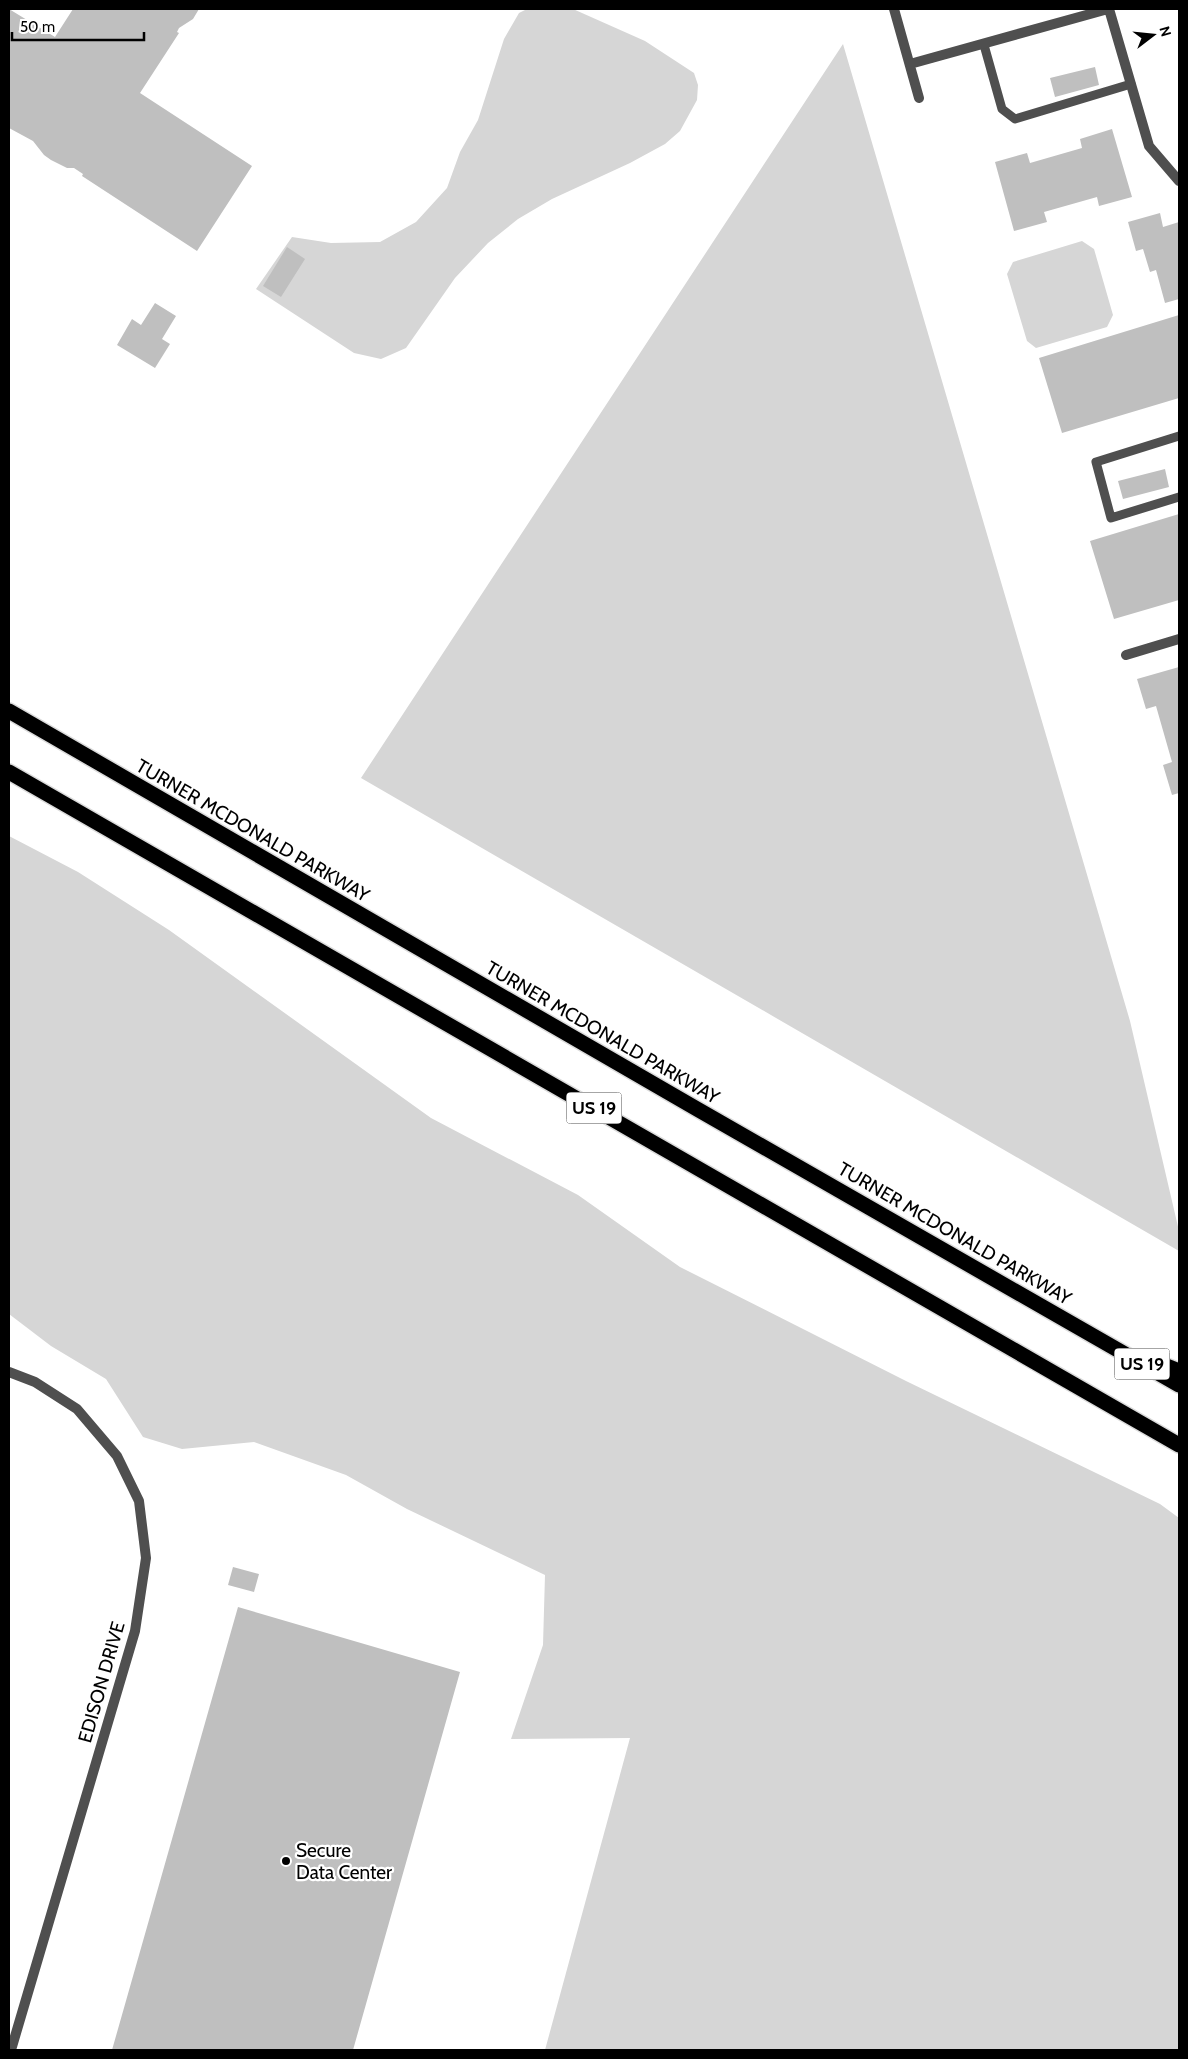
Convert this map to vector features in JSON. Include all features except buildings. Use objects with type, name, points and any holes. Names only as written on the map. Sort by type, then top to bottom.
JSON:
[{"type":"highway","name":"TURNER MCDONALD PARKWAY","points":[[9,711],[1179,1385]]},
{"type":"highway","name":"US 19","points":[[9,772],[1179,1445]]},
{"type":"highway","points":[[1105,1342],[1179,1371]]},
{"type":"street","points":[[894,9],[919,98]]},
{"type":"street","points":[[910,64],[1109,9],[1148,146],[1179,180]]},
{"type":"street","points":[[1126,655],[1179,639]]},
{"type":"street","name":"EDISON DRIVE","points":[[9,1372],[35,1382],[77,1409],[117,1456],[139,1501],[146,1558],[135,1631],[11,2050]]},
{"type":"lane","points":[[984,45],[1002,109],[1015,119],[1131,84]]},
{"type":"lane","points":[[1179,436],[1096,462],[1111,518],[1179,497]]},
{"type":"shaded area","points":[[527,9],[573,9],[645,41],[694,73],[698,85],[697,100],[680,131],[665,144],[630,163],[552,199],[518,219],[488,243],[455,278],[406,348],[381,359],[354,353],[256,289],[292,237],[331,243],[380,242],[416,222],[447,188],[460,152],[478,120],[504,39],[519,13]]},
{"type":"shaded area","points":[[843,44],[1130,1021],[1179,1231],[1179,1251],[361,778]]},
{"type":"shaded area","points":[[1082,241],[1094,249],[1113,315],[1107,327],[1036,348],[1027,341],[1007,274],[1013,262]]},
{"type":"shaded area","points":[[9,836],[78,872],[169,930],[431,1118],[578,1195],[680,1267],[906,1381],[1160,1504],[1179,1518],[1179,2050],[545,2050],[630,1738],[511,1739],[543,1645],[545,1575],[407,1509],[346,1475],[254,1442],[182,1449],[143,1437],[106,1379],[51,1346],[9,1314]]},
{"type":"place","name":"Secure Data Center","points":[[286,1861]]}]
